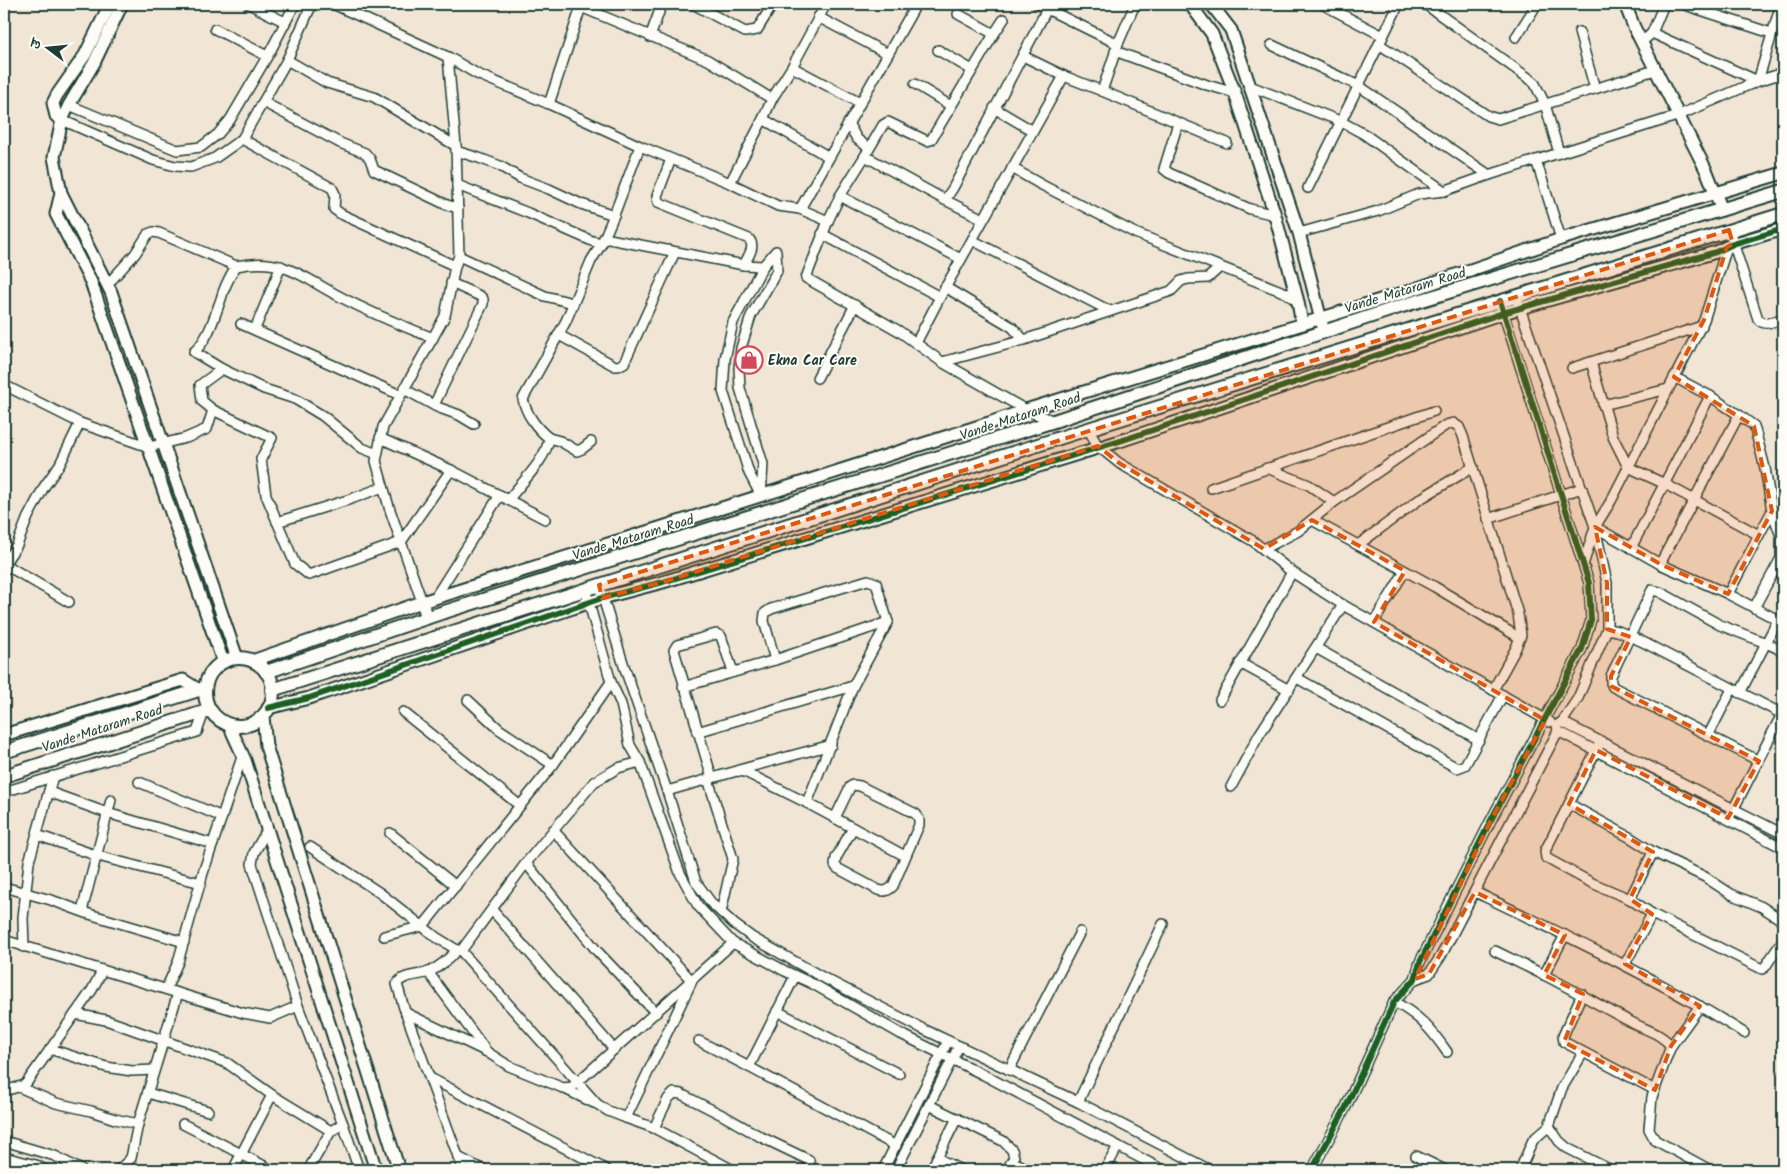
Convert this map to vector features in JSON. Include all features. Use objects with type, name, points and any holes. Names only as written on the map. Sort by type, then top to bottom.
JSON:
[{"type":"main road","name":"Vande Mataram Road","points":[[266,672],[427,618],[1054,421],[1402,306],[1783,191]]},
{"type":"main road","points":[[272,690],[1088,429],[1502,307],[1516,296],[1783,214]]},
{"type":"main road","points":[[237,658],[252,661],[266,672],[272,690],[272,700],[266,712],[256,722],[247,725],[229,725],[207,711],[206,699],[202,689],[214,669],[223,662],[237,658]]},
{"type":"main road","name":"Vande Mataram Road","points":[[4,752],[202,689]]},
{"type":"main road","name":"Vande Mataram Road","points":[[4,776],[207,711]]},
{"type":"street","points":[[110,4],[85,55],[53,103],[56,116],[153,160],[174,166],[191,167],[215,158],[242,139],[286,60],[312,4]]},
{"type":"street","points":[[122,4],[94,63],[62,120],[54,157],[61,193],[111,292],[237,658]]},
{"type":"street","points":[[249,4],[285,22]]},
{"type":"street","points":[[69,105],[177,150],[201,147],[218,134],[230,120],[295,4]]},
{"type":"street","points":[[333,4],[448,56],[477,74],[549,104],[640,146],[730,183],[778,206],[800,209],[828,221]]},
{"type":"street","points":[[650,37],[662,4]]},
{"type":"street","points":[[693,4],[745,32],[757,30],[773,4]]},
{"type":"street","points":[[730,183],[772,99],[792,67],[826,4]]},
{"type":"street","points":[[800,209],[913,10],[908,4]]},
{"type":"street","points":[[1037,4],[1049,6],[1116,47],[1198,82],[1235,93]]},
{"type":"street","points":[[1102,91],[1116,47],[1135,4]]},
{"type":"street","points":[[1190,4],[1212,34],[1235,93],[1275,215],[1302,324]]},
{"type":"street","points":[[1211,4],[1231,30],[1299,233],[1324,331]]},
{"type":"street","points":[[1322,4],[1381,40],[1488,116],[1498,119],[1655,70]]},
{"type":"street","points":[[1308,188],[1399,4]]},
{"type":"street","points":[[1425,4],[1534,82],[1545,104],[1559,153]]},
{"type":"street","points":[[1516,38],[1538,4]]},
{"type":"street","points":[[1625,4],[1634,28],[1717,194],[1722,210]]},
{"type":"street","points":[[1642,42],[1652,34],[1664,4]]},
{"type":"street","points":[[1682,4],[1771,33]]},
{"type":"street","points":[[1758,81],[1781,4]]},
{"type":"street","points":[[549,104],[582,6],[650,37],[708,60],[772,99]]},
{"type":"street","points":[[945,200],[1049,6]]},
{"type":"street","points":[[958,14],[994,34]]},
{"type":"street","points":[[818,18],[888,54]]},
{"type":"street","points":[[1004,19],[931,140],[927,141],[888,122],[883,126],[840,196],[822,234],[806,278],[855,305],[916,343],[942,362],[1026,410],[1054,421]]},
{"type":"street","points":[[215,30],[267,56]]},
{"type":"street","points":[[1579,32],[1595,88]]},
{"type":"street","points":[[1652,34],[1758,81]]},
{"type":"street","points":[[1272,45],[1358,86],[1489,175]]},
{"type":"street","points":[[938,50],[972,70]]},
{"type":"street","points":[[427,618],[376,461],[383,427],[445,316],[451,283],[459,256],[456,149],[448,56]]},
{"type":"street","points":[[1023,56],[1064,76],[1227,143]]},
{"type":"street","points":[[286,60],[327,83],[374,97],[456,149],[500,166],[520,178],[581,204],[614,216]]},
{"type":"street","points":[[792,67],[860,103]]},
{"type":"street","points":[[1299,233],[1378,211],[1419,194],[1444,191],[1677,116],[1758,81],[1783,73]]},
{"type":"street","points":[[916,343],[983,219],[1064,76]]},
{"type":"street","points":[[915,84],[951,106]]},
{"type":"street","points":[[1250,86],[1340,121],[1364,134],[1444,191]]},
{"type":"street","points":[[263,102],[365,153],[370,159],[374,170],[447,205],[458,208]]},
{"type":"street","points":[[994,108],[1033,131]]},
{"type":"street","points":[[763,119],[829,157]]},
{"type":"street","points":[[848,123],[867,152],[945,200],[983,219]]},
{"type":"street","points":[[1178,123],[1164,169],[1169,173],[1250,209],[1275,215]]},
{"type":"street","points":[[242,139],[332,188],[335,194],[334,209],[341,214],[455,266]]},
{"type":"street","points":[[591,442],[582,449],[577,450],[549,438],[543,434],[525,410],[523,399],[559,335],[591,261],[603,241],[640,146]]},
{"type":"street","points":[[671,159],[657,196],[658,202],[749,239],[752,247],[744,265]]},
{"type":"street","points":[[1536,160],[1561,239]]},
{"type":"street","points":[[1012,168],[1135,233],[1286,293],[1298,302]]},
{"type":"street","points":[[252,661],[422,602],[761,496],[1026,410],[1406,292],[1561,239],[1783,173]]},
{"type":"street","points":[[457,185],[592,241],[675,252],[744,265],[763,266]]},
{"type":"street","points":[[61,193],[56,214],[91,282],[223,662]]},
{"type":"street","points":[[840,196],[961,259]]},
{"type":"street","points":[[399,1170],[266,746],[266,712],[602,598],[673,579],[1056,461],[1502,307],[1521,308],[1716,252],[1783,229]]},
{"type":"street","points":[[1729,230],[1730,246],[1760,323],[1764,324],[1783,318]]},
{"type":"street","points":[[107,285],[135,254],[148,234],[153,232],[200,249],[236,266],[251,263],[281,266],[380,317],[432,338]]},
{"type":"street","points":[[822,234],[940,297]]},
{"type":"street","points":[[972,240],[1110,311]]},
{"type":"street","points":[[1584,563],[1595,528],[1611,502],[1702,326],[1730,246]]},
{"type":"street","points":[[776,251],[777,271],[751,316],[741,348],[738,369],[740,388],[763,464],[761,496],[749,473],[723,391],[725,359],[733,322],[763,266],[776,251]]},
{"type":"street","points":[[559,335],[615,366],[624,362],[675,252]]},
{"type":"street","points":[[459,256],[545,296],[573,303]]},
{"type":"street","points":[[236,266],[221,297],[216,317],[202,344],[194,352],[222,369],[264,389],[295,399],[323,416],[362,448],[377,454]]},
{"type":"street","points":[[255,329],[281,266]]},
{"type":"street","points":[[942,362],[1024,340],[1171,291],[1181,281],[1208,278],[1220,267]]},
{"type":"street","points":[[434,406],[483,304],[483,299],[480,296],[451,283]]},
{"type":"street","points":[[946,287],[1012,327],[1024,340]]},
{"type":"street","points":[[1415,979],[1429,974],[1441,956],[1559,726],[1578,698],[1607,629],[1607,583],[1595,528],[1516,296]]},
{"type":"street","points":[[817,378],[855,305]]},
{"type":"street","points":[[1312,1170],[1345,1109],[1394,1002],[1415,979],[1420,962],[1481,839],[1582,648],[1591,620],[1589,583],[1584,563],[1502,307]]},
{"type":"street","points":[[241,324],[458,415],[474,424]]},
{"type":"street","points":[[1572,368],[1702,326]]},
{"type":"street","points":[[1591,362],[1613,437],[1628,467],[1759,535]]},
{"type":"street","points":[[222,369],[200,385],[202,401],[213,410],[272,438],[261,458],[266,494],[295,564],[309,575],[401,542],[451,470]]},
{"type":"street","points":[[1674,377],[1710,396],[1754,426],[1765,468],[1772,511],[1781,536],[1781,558],[1754,608]]},
{"type":"street","points":[[4,385],[80,423],[149,447],[186,438],[207,430],[213,410]]},
{"type":"street","points":[[1603,405],[1668,389]]},
{"type":"street","points":[[1631,548],[1710,396]]},
{"type":"street","points":[[1212,488],[1434,411]]},
{"type":"street","points":[[1660,564],[1739,415]]},
{"type":"street","points":[[1264,549],[1298,531],[1334,502],[1453,422],[1459,427],[1518,614],[1521,635],[1516,650],[1493,690]]},
{"type":"street","points":[[69,602],[11,568],[4,566],[17,545],[28,517],[44,486],[60,464],[80,423]]},
{"type":"street","points":[[1088,429],[1098,446],[1119,463],[1253,541],[1292,572],[1342,604],[1545,720],[1601,741],[1783,834]]},
{"type":"street","points":[[380,438],[451,470],[545,519]]},
{"type":"street","points":[[509,499],[542,456],[548,446],[549,438]]},
{"type":"street","points":[[1358,545],[1420,499],[1472,467]]},
{"type":"street","points":[[1267,468],[1309,484],[1334,502]]},
{"type":"street","points":[[277,522],[351,500],[383,487]]},
{"type":"street","points":[[1488,519],[1582,488]]},
{"type":"street","points":[[434,599],[500,495]]},
{"type":"street","points":[[1728,594],[1772,511]]},
{"type":"street","points":[[1312,520],[1405,571],[1520,638]]},
{"type":"street","points":[[1595,528],[1660,564],[1728,594],[1778,620],[1766,643],[1708,736]]},
{"type":"street","points":[[1374,622],[1405,571]]},
{"type":"street","points":[[1220,700],[1292,572]]},
{"type":"street","points":[[775,660],[764,621],[765,614],[771,609],[868,580],[876,583],[888,622],[854,686],[807,803]]},
{"type":"street","points":[[599,585],[624,666],[668,791],[696,882],[712,904],[753,938],[822,977],[948,1041],[1078,1102],[1210,1170]]},
{"type":"street","points":[[585,589],[611,682],[621,704],[630,745],[640,762],[680,873],[698,906],[733,943],[813,984],[901,1034],[953,1058],[1162,1170]]},
{"type":"street","points":[[1758,762],[1614,687],[1611,683],[1612,676],[1632,637],[1652,590],[1660,592],[1720,625],[1766,643],[1783,652]]},
{"type":"street","points":[[1231,787],[1260,735],[1342,604]]},
{"type":"street","points":[[683,687],[775,660],[888,622]]},
{"type":"street","points":[[1607,629],[1632,637],[1783,714],[1728,818]]},
{"type":"street","points":[[721,912],[733,859],[674,650],[677,645],[716,634],[721,636],[732,672]]},
{"type":"street","points":[[1316,648],[1479,740]]},
{"type":"street","points":[[1240,663],[1289,690]]},
{"type":"street","points":[[1296,678],[1457,768],[1465,765],[1503,696]]},
{"type":"street","points":[[4,736],[182,680],[202,689]]},
{"type":"street","points":[[384,936],[423,926],[552,765],[611,682]]},
{"type":"street","points":[[697,732],[854,686]]},
{"type":"street","points":[[468,700],[499,729],[552,765]]},
{"type":"street","points":[[4,792],[197,732],[207,711]]},
{"type":"street","points":[[404,712],[519,805]]},
{"type":"street","points":[[229,725],[243,754],[376,1170]]},
{"type":"street","points":[[1559,726],[1596,750],[1782,845]]},
{"type":"street","points":[[1601,741],[1545,851],[1546,858],[1592,883],[1630,899],[1652,914],[1762,969],[1783,940]]},
{"type":"street","points":[[668,791],[830,745]]},
{"type":"street","points":[[166,989],[178,962],[213,844],[243,754]]},
{"type":"street","points":[[463,1170],[406,1013],[397,984],[398,981],[428,972],[459,951],[553,830],[594,782],[618,768],[640,762]]},
{"type":"street","points":[[737,771],[751,775],[807,803],[905,856]]},
{"type":"street","points":[[24,947],[23,918],[29,862],[53,776]]},
{"type":"street","points":[[139,782],[222,817]]},
{"type":"street","points":[[835,818],[850,787],[853,785],[860,786],[912,811],[919,819],[919,825],[893,886],[884,892],[836,868],[836,858],[853,828]]},
{"type":"street","points":[[49,792],[107,812],[213,844]]},
{"type":"street","points":[[82,911],[98,856],[111,800]]},
{"type":"street","points":[[1569,804],[1653,852],[1705,877],[1731,894],[1762,907],[1783,921]]},
{"type":"street","points":[[267,830],[254,853],[252,864],[298,1006],[344,1124],[359,1170]]},
{"type":"street","points":[[553,830],[692,981]]},
{"type":"street","points":[[390,833],[456,886]]},
{"type":"street","points":[[37,836],[98,856],[201,883]]},
{"type":"street","points":[[310,847],[348,871],[436,937],[459,951],[597,1104]]},
{"type":"street","points":[[1630,899],[1653,852]]},
{"type":"street","points":[[526,864],[597,951],[656,1013]]},
{"type":"street","points":[[4,887],[184,942]]},
{"type":"street","points":[[1475,892],[1625,964],[1744,1033]]},
{"type":"street","points":[[492,910],[614,1048]]},
{"type":"street","points":[[1625,964],[1652,914]]},
{"type":"street","points":[[1078,1102],[1164,924]]},
{"type":"street","points":[[1010,1070],[1080,932]]},
{"type":"street","points":[[1544,975],[1565,935]]},
{"type":"street","points":[[4,940],[243,1013],[270,1018],[298,1006]]},
{"type":"street","points":[[563,1088],[572,1087],[578,1082],[733,943]]},
{"type":"street","points":[[1495,951],[1665,1038],[1671,1046]]},
{"type":"street","points":[[4,1087],[11,1089],[25,1085],[92,990],[102,970]]},
{"type":"street","points":[[428,972],[488,1052]]},
{"type":"street","points":[[749,1067],[795,976]]},
{"type":"street","points":[[626,1118],[692,981]]},
{"type":"street","points":[[119,1170],[131,1158],[138,1124],[178,993]]},
{"type":"street","points":[[1582,994],[1563,1036],[1564,1042],[1583,1054],[1655,1090]]},
{"type":"street","points":[[1394,1002],[1417,1015],[1436,1036],[1447,1052]]},
{"type":"street","points":[[1700,1006],[1671,1046],[1652,1097],[1649,1129],[1654,1140],[1710,1170]]},
{"type":"street","points":[[777,1011],[899,1074]]},
{"type":"street","points":[[406,1013],[488,1052],[509,1066],[563,1088],[626,1118],[654,1128],[733,1170]]},
{"type":"street","points":[[75,1014],[106,1020],[212,1056],[227,1063],[331,1131]]},
{"type":"street","points":[[699,1041],[896,1146]]},
{"type":"street","points":[[883,1170],[948,1041]]},
{"type":"street","points":[[896,1170],[959,1046]]},
{"type":"street","points":[[50,1049],[106,1067],[132,1071],[154,1070]]},
{"type":"street","points":[[1520,1170],[1533,1140],[1549,1126],[1562,1088],[1575,1070],[1583,1054]]},
{"type":"street","points":[[430,1078],[607,1170]]},
{"type":"street","points":[[19,1086],[56,1103],[138,1124]]},
{"type":"street","points":[[654,1128],[668,1099],[674,1092],[809,1160],[809,1170]]},
{"type":"street","points":[[148,1093],[208,1111]]},
{"type":"street","points":[[233,1170],[272,1094]]},
{"type":"street","points":[[929,1105],[1003,1141],[1012,1150],[1014,1157],[1007,1170]]},
{"type":"street","points":[[931,1170],[957,1118]]},
{"type":"street","points":[[183,1124],[272,1170]]},
{"type":"street","points":[[310,1170],[311,1164],[331,1131],[344,1124]]},
{"type":"street","points":[[1549,1126],[1559,1141],[1567,1148],[1611,1170]]},
{"type":"street","points":[[4,1141],[55,1156],[81,1170]]},
{"type":"street","points":[[1105,1170],[1118,1146]]},
{"type":"street","points":[[1416,1156],[1445,1170]]},
{"type":"street","points":[[4,1157],[36,1165],[45,1170]]},
{"type":"street","points":[[458,1157],[484,1170]]},
{"type":"street","points":[[937,1158],[962,1170]]},
{"type":"street","points":[[1018,1164],[1030,1170]]},
{"type":"highlighted area","points":[[1729,230],[1733,244],[1727,247],[1704,320],[1674,377],[1754,426],[1772,511],[1728,594],[1662,565],[1595,527],[1607,583],[1607,629],[1631,637],[1611,676],[1611,686],[1759,761],[1728,818],[1596,750],[1569,804],[1653,852],[1630,899],[1652,914],[1625,964],[1700,1006],[1671,1046],[1655,1090],[1564,1042],[1583,994],[1544,975],[1565,935],[1475,892],[1429,974],[1415,979],[1490,822],[1545,720],[1374,622],[1405,571],[1312,520],[1264,549],[1119,463],[1098,446],[663,582],[602,598],[599,585]]},
{"type":"cycle path","points":[[268,708],[309,698],[602,598],[663,582],[1120,441],[1503,313],[1716,252],[1733,244],[1783,229]]},
{"type":"cycle path","points":[[1312,1170],[1345,1109],[1394,1002],[1415,979],[1420,962],[1490,822],[1582,649],[1591,620],[1589,583],[1500,301]]},
{"type":"place","name":"Ekna Car Care","points":[[749,360]]}]
